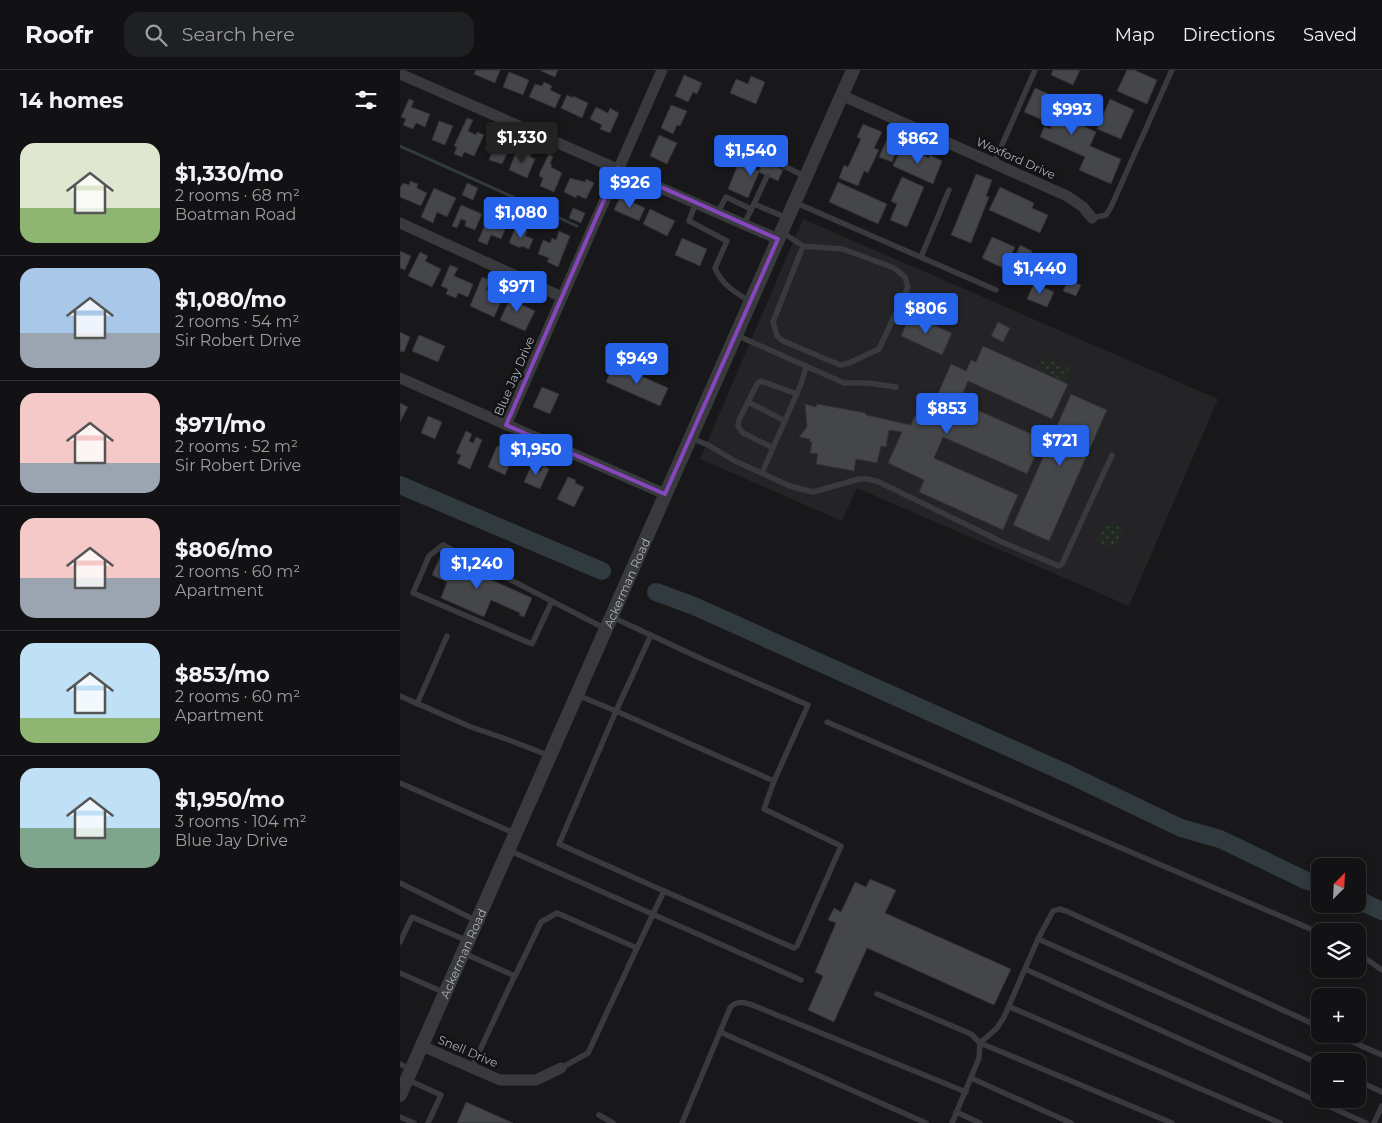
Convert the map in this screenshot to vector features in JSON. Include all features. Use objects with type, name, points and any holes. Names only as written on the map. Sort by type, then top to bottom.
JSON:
[{"type":"street","name":"Blue Jay Drive","points":[[662,70],[506,425],[666,494]]},
{"type":"street","name":"Ackerman Road","points":[[400,1095],[406,1071],[422,1046],[853,70]]},
{"type":"street","points":[[400,74],[744,224],[780,235]]},
{"type":"street","name":"Wexford Drive","points":[[841,95],[1073,199],[1092,218]]},
{"type":"street","points":[[400,223],[562,297]]},
{"type":"street","points":[[400,378],[506,425]]},
{"type":"street","name":"Snell Drive","points":[[422,1046],[500,1080],[536,1080],[561,1068]]},
{"type":"lane","points":[[994,163],[1035,70]]},
{"type":"lane","points":[[1092,218],[1106,215],[1111,207],[1172,70]]},
{"type":"lane","points":[[772,166],[774,161],[806,177]]},
{"type":"lane","points":[[744,224],[767,176]]},
{"type":"lane","points":[[920,257],[949,190]]},
{"type":"lane","points":[[718,212],[726,197],[788,218]]},
{"type":"lane","points":[[696,202],[689,221],[727,241],[715,268],[719,277],[731,290],[751,302]]},
{"type":"lane","points":[[794,202],[996,290]]},
{"type":"lane","points":[[780,235],[803,246],[843,249],[894,268],[905,277],[908,287],[879,349],[849,363],[840,365],[783,341],[777,336],[773,322],[803,246]]},
{"type":"lane","points":[[736,335],[844,383],[896,386]]},
{"type":"lane","points":[[762,473],[806,367]]},
{"type":"lane","points":[[773,448],[743,433],[738,426],[748,402],[757,384],[761,381],[796,394]]},
{"type":"lane","points":[[748,402],[785,421]]},
{"type":"lane","points":[[691,438],[708,445],[735,462],[790,486],[813,492],[859,479],[878,482],[1002,542],[1059,566],[1062,564],[1112,455]]},
{"type":"lane","points":[[552,601],[532,644],[413,593],[429,556],[443,545],[552,601],[609,623],[651,635],[808,705],[774,781],[764,809],[841,846],[794,948],[559,844],[651,635]]},
{"type":"lane","points":[[417,704],[447,636]]},
{"type":"lane","points":[[577,695],[774,781]]},
{"type":"lane","points":[[400,696],[471,727],[550,756]]},
{"type":"lane","points":[[827,722],[1311,928]]},
{"type":"lane","points":[[400,783],[516,834]]},
{"type":"lane","points":[[508,850],[801,980]]},
{"type":"lane","points":[[400,883],[477,921]]},
{"type":"lane","points":[[561,1068],[588,1053],[664,891]]},
{"type":"lane","points":[[952,1123],[980,1058],[980,1043],[997,1028],[1010,1007],[1038,938],[1052,911],[1059,909],[1311,1023]]},
{"type":"lane","points":[[472,1068],[541,922],[557,913],[637,948]]},
{"type":"lane","points":[[400,942],[412,916],[515,975]]},
{"type":"lane","points":[[1038,938],[1311,1060]]},
{"type":"lane","points":[[1366,959],[1382,970]]},
{"type":"lane","points":[[1025,970],[1366,1123]]},
{"type":"lane","points":[[400,973],[445,993]]},
{"type":"lane","points":[[877,994],[971,1034],[980,1043],[1172,1123]]},
{"type":"lane","points":[[682,1123],[730,1008],[740,1002],[767,1011],[966,1092]]},
{"type":"lane","points":[[1010,1007],[1280,1123]]},
{"type":"lane","points":[[720,1032],[926,1123]]},
{"type":"lane","points":[[1355,1043],[1382,1055]]},
{"type":"lane","points":[[406,1071],[442,1095],[428,1123]]},
{"type":"lane","points":[[971,1078],[1071,1123]]},
{"type":"lane","points":[[1366,1085],[1382,1092]]},
{"type":"lane","points":[[1378,1120],[1382,1106]]},
{"type":"lane","points":[[956,1112],[980,1123]]},
{"type":"lane","points":[[599,1115],[614,1123]]},
{"type":"lane","points":[[400,1117],[414,1123]]},
{"type":"highlighted area","points":[[618,168],[778,239],[665,494],[506,425]]},
{"type":"shaded area","points":[[803,219],[1218,399],[1129,606],[857,488],[842,521],[700,459]]},
{"type":"shaded area","points":[[1044,358],[1071,369],[1065,381],[1037,369]]},
{"type":"shaded area","points":[[1106,522],[1123,529],[1115,549],[1097,542]]},
{"type":"building","points":[[476,70],[500,70],[495,83],[474,74]]},
{"type":"building","points":[[542,70],[558,70],[555,77]]},
{"type":"building","points":[[1053,70],[1080,70],[1073,85],[1051,75]]},
{"type":"building","points":[[1127,70],[1134,70],[1157,80],[1147,104],[1117,91]]},
{"type":"building","points":[[509,72],[529,80],[523,95],[503,87]]},
{"type":"building","points":[[684,75],[702,83],[697,94],[693,92],[688,102],[675,96]]},
{"type":"building","points":[[751,76],[765,82],[756,104],[730,93],[736,79],[748,84]]},
{"type":"building","points":[[544,82],[552,86],[550,90],[561,95],[555,108],[529,97],[535,84],[542,86]]},
{"type":"building","points":[[1035,88],[1065,101],[1059,115],[1096,132],[1090,146],[1121,159],[1111,184],[1079,170],[1085,157],[1040,137],[1044,127],[1050,129],[1052,124],[1024,112]]},
{"type":"building","points":[[567,95],[588,103],[582,118],[561,108]]},
{"type":"building","points":[[409,99],[414,101],[411,107],[430,114],[425,127],[416,123],[413,129],[403,125],[406,119],[401,117]]},
{"type":"building","points":[[1110,99],[1134,110],[1121,139],[1097,129]]},
{"type":"building","points":[[671,105],[687,111],[680,126],[677,125],[673,134],[661,128]]},
{"type":"building","points":[[596,107],[608,113],[610,108],[619,113],[610,133],[600,129],[602,125],[590,119]]},
{"type":"building","points":[[467,118],[473,120],[468,131],[476,135],[477,132],[484,135],[474,156],[464,152],[462,157],[454,154],[457,147],[454,146]]},
{"type":"building","points":[[439,121],[453,126],[445,145],[432,140]]},
{"type":"building","points":[[863,124],[882,132],[874,148],[879,150],[868,173],[864,171],[858,186],[839,178],[844,165],[848,167],[861,139],[857,137]]},
{"type":"building","points":[[659,135],[677,143],[667,164],[650,156]]},
{"type":"building","points":[[490,137],[505,144],[504,147],[509,149],[502,164],[489,160],[492,152],[485,149]]},
{"type":"building","points":[[888,137],[901,142],[892,162],[879,157]]},
{"type":"building","points":[[902,146],[929,158],[930,155],[942,161],[933,184],[893,166]]},
{"type":"building","points":[[517,150],[531,155],[530,157],[535,159],[527,178],[509,170]]},
{"type":"building","points":[[549,154],[553,156],[550,164],[552,165],[551,167],[562,173],[554,192],[540,186],[543,178],[539,176],[540,172]]},
{"type":"building","points":[[763,161],[783,170],[778,181],[759,172],[748,198],[728,189],[739,162],[759,171]]},
{"type":"building","points":[[976,174],[992,180],[986,196],[989,197],[971,243],[951,235]]},
{"type":"building","points":[[902,177],[924,187],[907,227],[890,220],[897,204],[891,201]]},
{"type":"building","points":[[570,178],[585,182],[586,179],[594,183],[586,199],[577,195],[576,198],[564,192]]},
{"type":"building","points":[[410,181],[418,184],[417,188],[427,193],[421,206],[400,197],[400,188],[403,183],[409,185]]},
{"type":"building","points":[[838,182],[887,204],[878,224],[829,202]]},
{"type":"building","points":[[467,183],[478,188],[473,200],[462,195]]},
{"type":"building","points":[[1000,187],[1034,203],[1032,208],[1048,215],[1040,233],[989,210]]},
{"type":"building","points":[[434,188],[456,198],[447,217],[437,212],[433,223],[421,217]]},
{"type":"building","points":[[620,197],[645,208],[639,221],[614,210]]},
{"type":"building","points":[[461,205],[482,214],[475,230],[465,226],[466,221],[461,219],[457,228],[452,226]]},
{"type":"building","points":[[492,208],[511,216],[501,239],[491,235],[487,245],[478,241]]},
{"type":"building","points":[[573,208],[585,213],[581,223],[569,218]]},
{"type":"building","points":[[650,209],[675,221],[667,236],[643,224]]},
{"type":"building","points":[[516,226],[527,231],[525,236],[533,239],[529,249],[521,246],[520,248],[509,243]]},
{"type":"building","points":[[559,231],[570,236],[558,267],[547,262],[549,258],[538,254],[543,240],[550,243],[552,238],[556,240]]},
{"type":"building","points":[[992,237],[1015,247],[1005,269],[982,258]]},
{"type":"building","points":[[682,238],[707,249],[700,266],[675,255]]},
{"type":"building","points":[[1020,245],[1032,251],[1024,269],[1012,264]]},
{"type":"building","points":[[400,251],[411,256],[405,270],[400,268]]},
{"type":"building","points":[[420,252],[428,256],[425,261],[441,269],[432,287],[408,276]]},
{"type":"building","points":[[450,265],[458,268],[454,276],[473,284],[468,297],[458,293],[456,298],[446,294],[448,289],[441,286]]},
{"type":"building","points":[[482,277],[490,280],[486,290],[503,297],[494,317],[470,306]]},
{"type":"building","points":[[1068,280],[1081,285],[1076,296],[1063,291]]},
{"type":"building","points":[[1034,283],[1054,292],[1047,307],[1027,299]]},
{"type":"building","points":[[513,292],[523,297],[520,304],[535,311],[525,331],[500,320]]},
{"type":"building","points":[[910,315],[952,333],[942,355],[901,336]]},
{"type":"building","points":[[998,322],[1010,328],[1003,342],[991,336]]},
{"type":"building","points":[[400,332],[410,337],[404,352],[400,351]]},
{"type":"building","points":[[419,335],[445,346],[438,362],[412,351]]},
{"type":"building","points":[[983,346],[1068,384],[1052,419],[968,381],[959,402],[1043,439],[1027,474],[943,437],[934,458],[1018,495],[1003,530],[919,492],[924,480],[888,463],[902,432],[889,430],[886,447],[881,446],[877,463],[856,459],[854,471],[816,464],[818,454],[810,453],[812,442],[809,441],[810,439],[799,437],[807,427],[805,404],[816,407],[817,404],[866,413],[866,415],[911,425],[915,415],[929,421],[933,410],[931,409],[951,364],[966,371],[971,360],[976,362]]},
{"type":"building","points":[[614,364],[668,388],[660,406],[606,382]]},
{"type":"building","points":[[542,387],[559,394],[550,414],[533,407]]},
{"type":"building","points":[[1071,394],[1107,410],[1049,541],[1013,525]]},
{"type":"building","points":[[400,403],[408,407],[400,422]]},
{"type":"building","points":[[428,416],[442,422],[435,439],[421,433]]},
{"type":"building","points":[[466,431],[472,434],[469,441],[473,443],[476,437],[482,440],[470,469],[457,463],[461,455],[456,453]]},
{"type":"building","points":[[497,446],[504,448],[501,456],[505,458],[508,451],[514,454],[505,475],[488,467]]},
{"type":"building","points":[[533,462],[539,465],[537,470],[541,471],[543,466],[549,469],[540,489],[524,482]]},
{"type":"building","points":[[568,477],[576,480],[575,483],[584,487],[574,507],[557,499]]},
{"type":"building","points":[[440,557],[532,598],[524,617],[519,615],[520,613],[491,600],[484,617],[441,598],[447,582],[432,575]]},
{"type":"building","points":[[870,879],[896,890],[885,913],[1011,969],[994,1005],[867,948],[834,1022],[808,1010],[823,976],[815,972],[836,923],[828,920],[834,908],[841,912],[855,882],[866,887]]},
{"type":"building","points":[[466,1102],[513,1123],[457,1123]]},
{"type":"waterway","points":[[400,146],[577,226]]},
{"type":"waterway","points":[[400,485],[602,571]]},
{"type":"waterway","points":[[656,592],[694,606],[1068,774],[1181,828],[1220,839],[1311,882]]},
{"type":"waterway","points":[[1366,904],[1382,911]]}]
